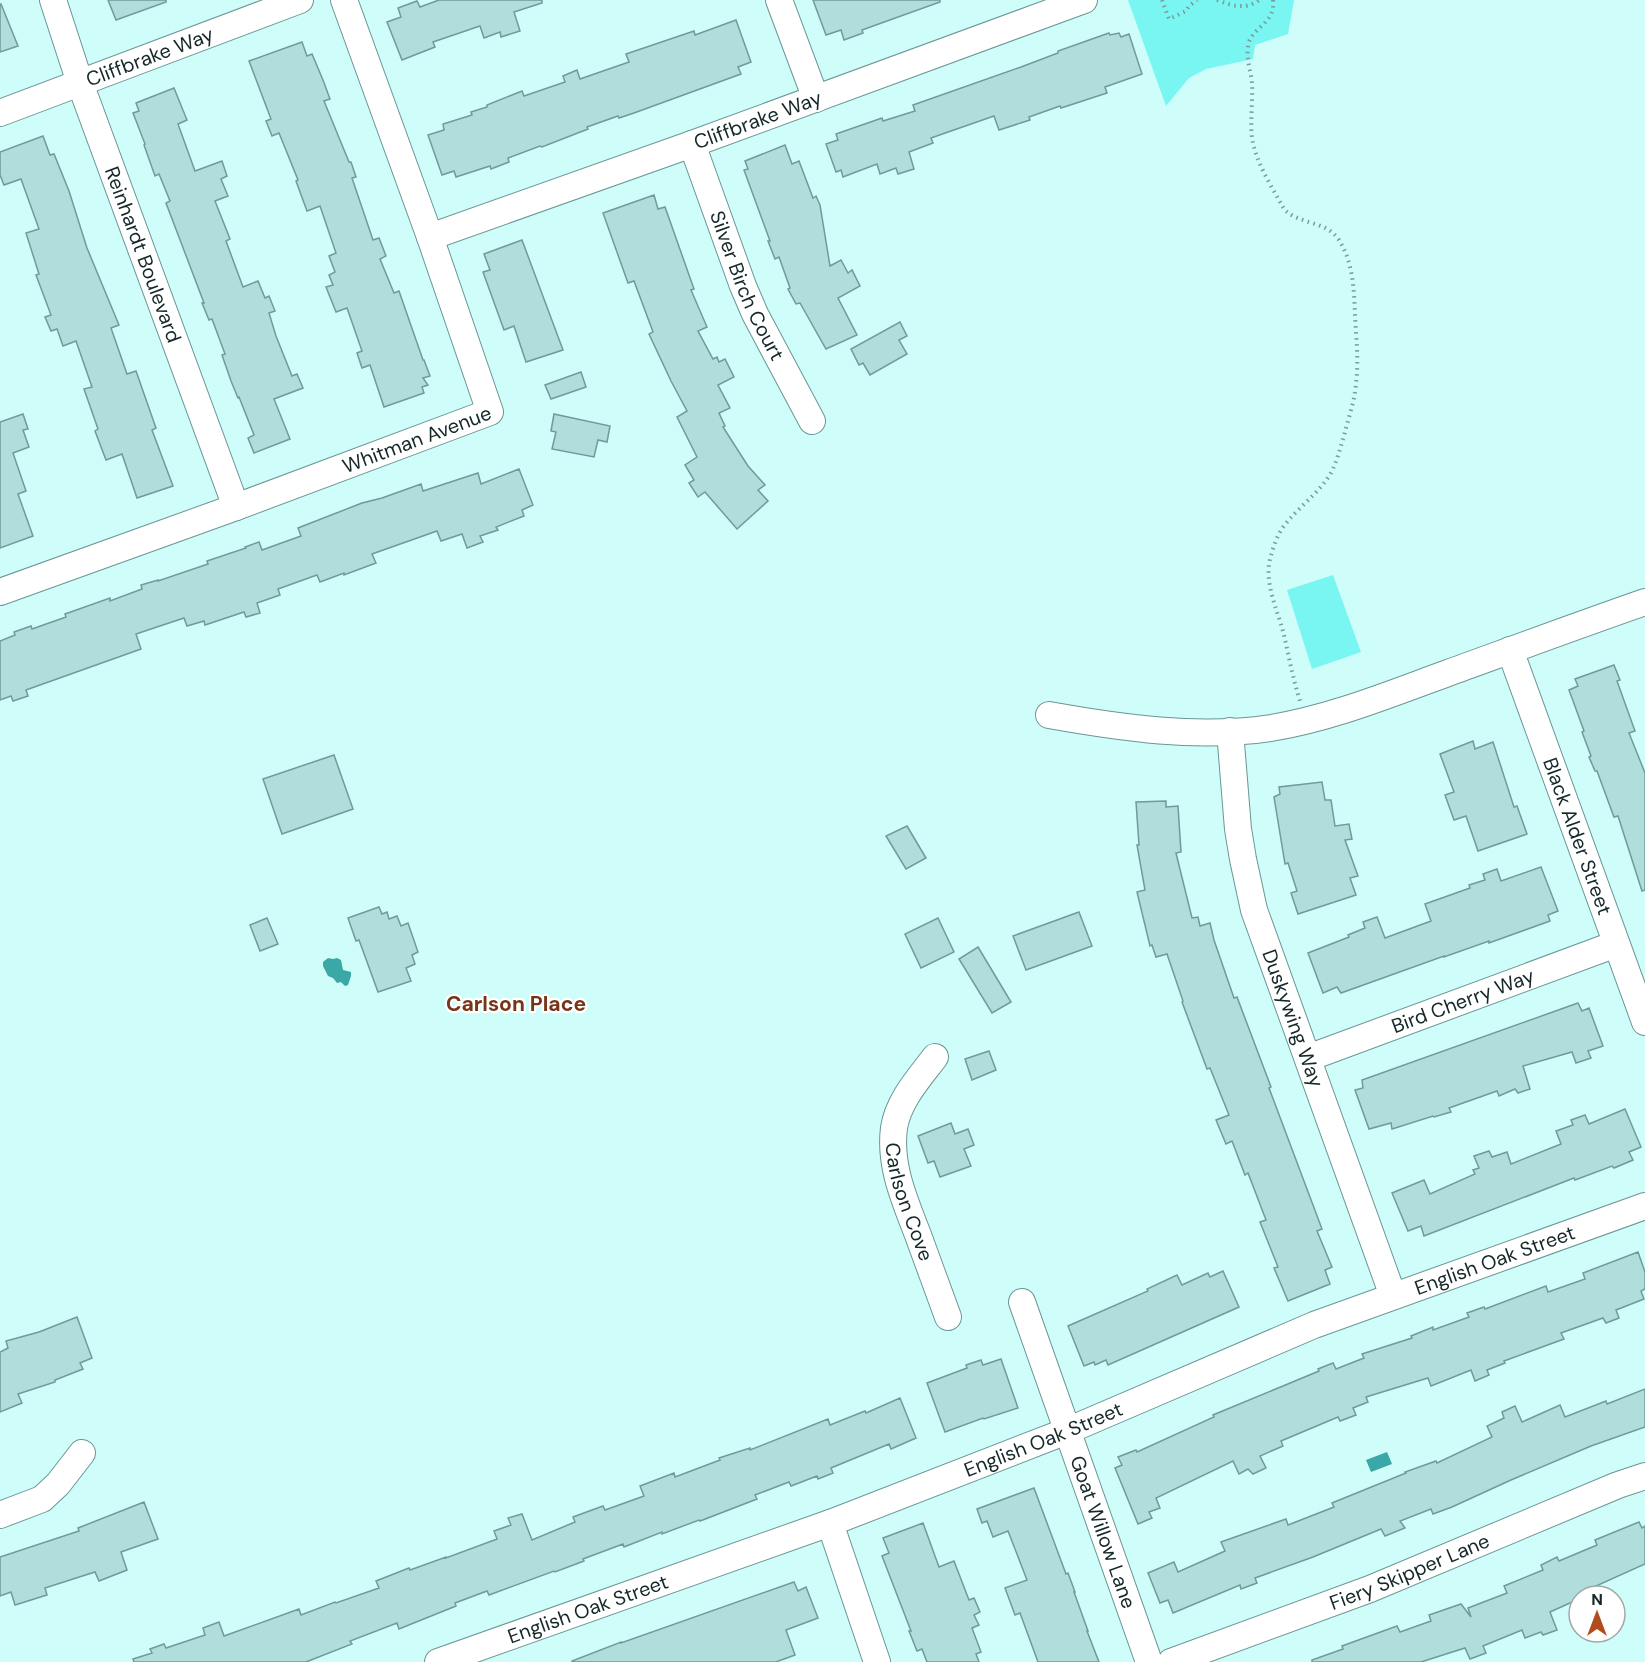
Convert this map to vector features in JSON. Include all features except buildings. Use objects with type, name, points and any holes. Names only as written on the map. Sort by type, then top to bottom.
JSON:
[{"type":"street","name":"Reinhardt Boulevard","points":[[52,0],[80,83],[236,507]]},
{"type":"street","name":"Cliffbrake Way","points":[[0,113],[300,0]]},
{"type":"street","name":"Whitman Avenue","points":[[0,592],[490,412],[430,237],[344,0]]},
{"type":"street","points":[[779,0],[816,99]]},
{"type":"street","name":"Cliffbrake Way","points":[[430,237],[816,99],[1083,0]]},
{"type":"street","name":"Silver Birch Court","points":[[692,144],[755,314],[812,421]]},
{"type":"street","points":[[1049,715],[1157,731],[1230,731],[1270,728],[1330,715],[1645,602]]},
{"type":"street","name":"Black Alder Street","points":[[1510,650],[1645,1022]]},
{"type":"street","name":"Duskywing Way","points":[[1230,731],[1238,829],[1254,910],[1393,1296]]},
{"type":"street","name":"Bird Cherry Way","points":[[1308,1058],[1616,944]]},
{"type":"street","name":"Carlson Cove","points":[[935,1057],[902,1106],[894,1127],[893,1160],[902,1192],[948,1317]]},
{"type":"street","name":"English Oak Street","points":[[438,1662],[830,1523],[1067,1431],[1314,1325],[1645,1206]]},
{"type":"street","name":"Goat Willow Lane","points":[[1022,1302],[1149,1662]]},
{"type":"street","points":[[0,1515],[42,1499],[58,1484],[82,1453]]},
{"type":"street","name":"Fiery Skipper Lane","points":[[1170,1662],[1370,1589],[1618,1485],[1645,1476]]},
{"type":"street","points":[[830,1523],[877,1662]]},
{"type":"path","points":[[1162,0],[1169,19],[1186,11],[1188,6],[1197,0]]},
{"type":"path","points":[[1218,0],[1235,6],[1252,5],[1259,0]]},
{"type":"path","points":[[1272,0],[1272,14],[1250,39],[1248,46],[1252,80],[1252,140],[1257,156],[1284,209],[1298,219],[1330,230],[1338,238],[1343,248],[1353,282],[1358,357],[1351,413],[1331,472],[1318,491],[1284,527],[1269,561],[1268,576],[1273,599],[1301,705]]},
{"type":"shaded area","points":[[1128,0],[1294,0],[1288,34],[1255,45],[1253,59],[1206,69],[1189,78],[1166,106]]},
{"type":"shaded area","points":[[1333,575],[1361,652],[1312,669],[1287,590]]},
{"type":"shaded area","points":[[328,958],[341,960],[343,970],[351,972],[348,985],[337,983],[328,976],[323,962]]},
{"type":"shaded area","points":[[1387,1452],[1392,1464],[1371,1472],[1366,1460]]},
{"type":"district","name":"Carlson Place","points":[[516,1004]]}]
